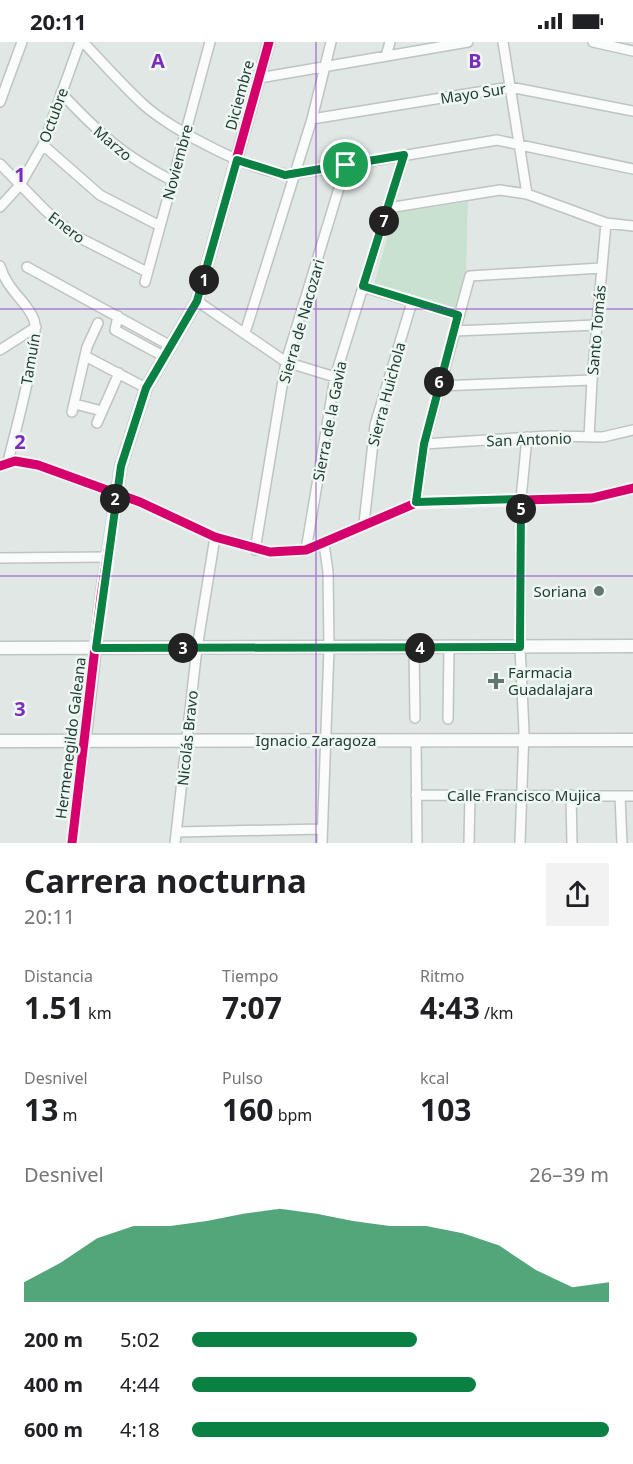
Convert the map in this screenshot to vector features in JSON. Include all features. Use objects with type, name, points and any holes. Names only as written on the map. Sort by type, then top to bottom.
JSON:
[{"type":"main road","points":[[0,648],[633,646]]},
{"type":"main road","name":"Ignacio Zaragoza","points":[[0,741],[633,740]]},
{"type":"street","points":[[0,102],[22,42]]},
{"type":"street","points":[[82,42],[144,105],[237,160],[276,173],[294,174],[486,140],[507,141],[633,169]]},
{"type":"street","name":"Octubre","points":[[0,207],[20,185],[43,145],[82,42]]},
{"type":"street","name":"Noviembre","points":[[145,282],[210,42]]},
{"type":"street","name":"Diciembre","points":[[116,493],[121,466],[146,388],[169,345],[197,301],[269,42]]},
{"type":"street","points":[[245,333],[312,119],[331,42]]},
{"type":"street","points":[[387,56],[390,42]]},
{"type":"street","points":[[259,78],[468,42]]},
{"type":"street","points":[[503,42],[527,194]]},
{"type":"street","points":[[593,42],[612,44],[633,51]]},
{"type":"street","name":"Mayo Sur","points":[[312,119],[510,87],[633,111]]},
{"type":"street","name":"Marzo","points":[[61,93],[112,144],[134,161],[173,181]]},
{"type":"street","points":[[43,145],[100,195],[159,226]]},
{"type":"street","name":"Sierra de la Gavia","points":[[306,550],[335,376],[404,155]]},
{"type":"street","name":"Enero","points":[[0,164],[74,235],[147,272]]},
{"type":"street","name":"Sierra de Nacozari","points":[[255,550],[286,362],[346,165]]},
{"type":"street","points":[[388,208],[500,190],[527,194],[606,223],[633,226]]},
{"type":"street","name":"Santo Tomás","points":[[589,438],[606,223]]},
{"type":"street","name":"Tamuín","points":[[0,266],[2,282],[30,312],[36,327],[28,376],[4,464]]},
{"type":"street","points":[[27,267],[169,345]]},
{"type":"street","points":[[416,502],[424,444],[438,386],[470,276],[601,268]]},
{"type":"street","points":[[363,286],[458,315]]},
{"type":"street","points":[[197,301],[286,362],[335,376]]},
{"type":"street","name":"Sierra Huichola","points":[[364,523],[375,425],[412,302]]},
{"type":"street","points":[[118,316],[115,330],[163,356]]},
{"type":"street","points":[[98,323],[87,347],[87,357],[74,408],[102,411]]},
{"type":"street","points":[[454,331],[597,325]]},
{"type":"street","points":[[0,350],[36,327]]},
{"type":"street","points":[[87,357],[146,388]]},
{"type":"street","points":[[97,423],[119,373]]},
{"type":"street","points":[[438,386],[592,380]]},
{"type":"street","name":"San Antonio","points":[[424,444],[527,437],[589,438],[633,430]]},
{"type":"street","points":[[520,843],[523,740],[520,647],[521,499],[527,437]]},
{"type":"street","points":[[4,464],[23,461],[38,465],[116,493],[214,537],[255,550],[278,553],[306,550],[324,544],[364,523],[416,502],[592,498],[633,488]]},
{"type":"street","name":"Hermenegildo Galeana","points":[[72,843],[116,493]]},
{"type":"street","name":"Nicolás Bravo","points":[[175,843],[197,648],[214,537]]},
{"type":"street","points":[[322,843],[329,648],[328,572],[324,544]]},
{"type":"street","points":[[0,558],[107,557]]},
{"type":"street","points":[[414,648],[415,718]]},
{"type":"street","points":[[448,719],[449,648]]},
{"type":"street","points":[[416,740],[417,843]]},
{"type":"street","points":[[469,843],[470,794]]},
{"type":"street","name":"Calle Francisco Mujica","points":[[416,795],[633,796]]},
{"type":"street","points":[[571,795],[572,843]]},
{"type":"street","points":[[620,796],[622,843]]},
{"type":"street","points":[[177,832],[322,830]]},
{"type":"green space","points":[[468,202],[466,272],[456,310],[374,285],[394,213]]},
{"type":"cycle path","points":[[72,843],[101,597],[121,466],[146,388],[197,301],[269,42]]},
{"type":"cycle path","points":[[0,466],[15,461],[38,465],[140,502],[215,537],[270,552],[306,550],[416,503],[592,498],[633,488]]},
{"type":"place","name":"Soriana","points":[[599,591]]},
{"type":"place","name":"Farmacia Guadalajara","points":[[496,681]]},
{"type":"route","points":[[404,155],[363,286],[458,315],[424,444],[416,502],[521,499],[520,647],[96,648],[101,597],[121,466],[146,388],[169,345],[197,301],[237,160],[285,175],[346,165],[404,155]]}]
